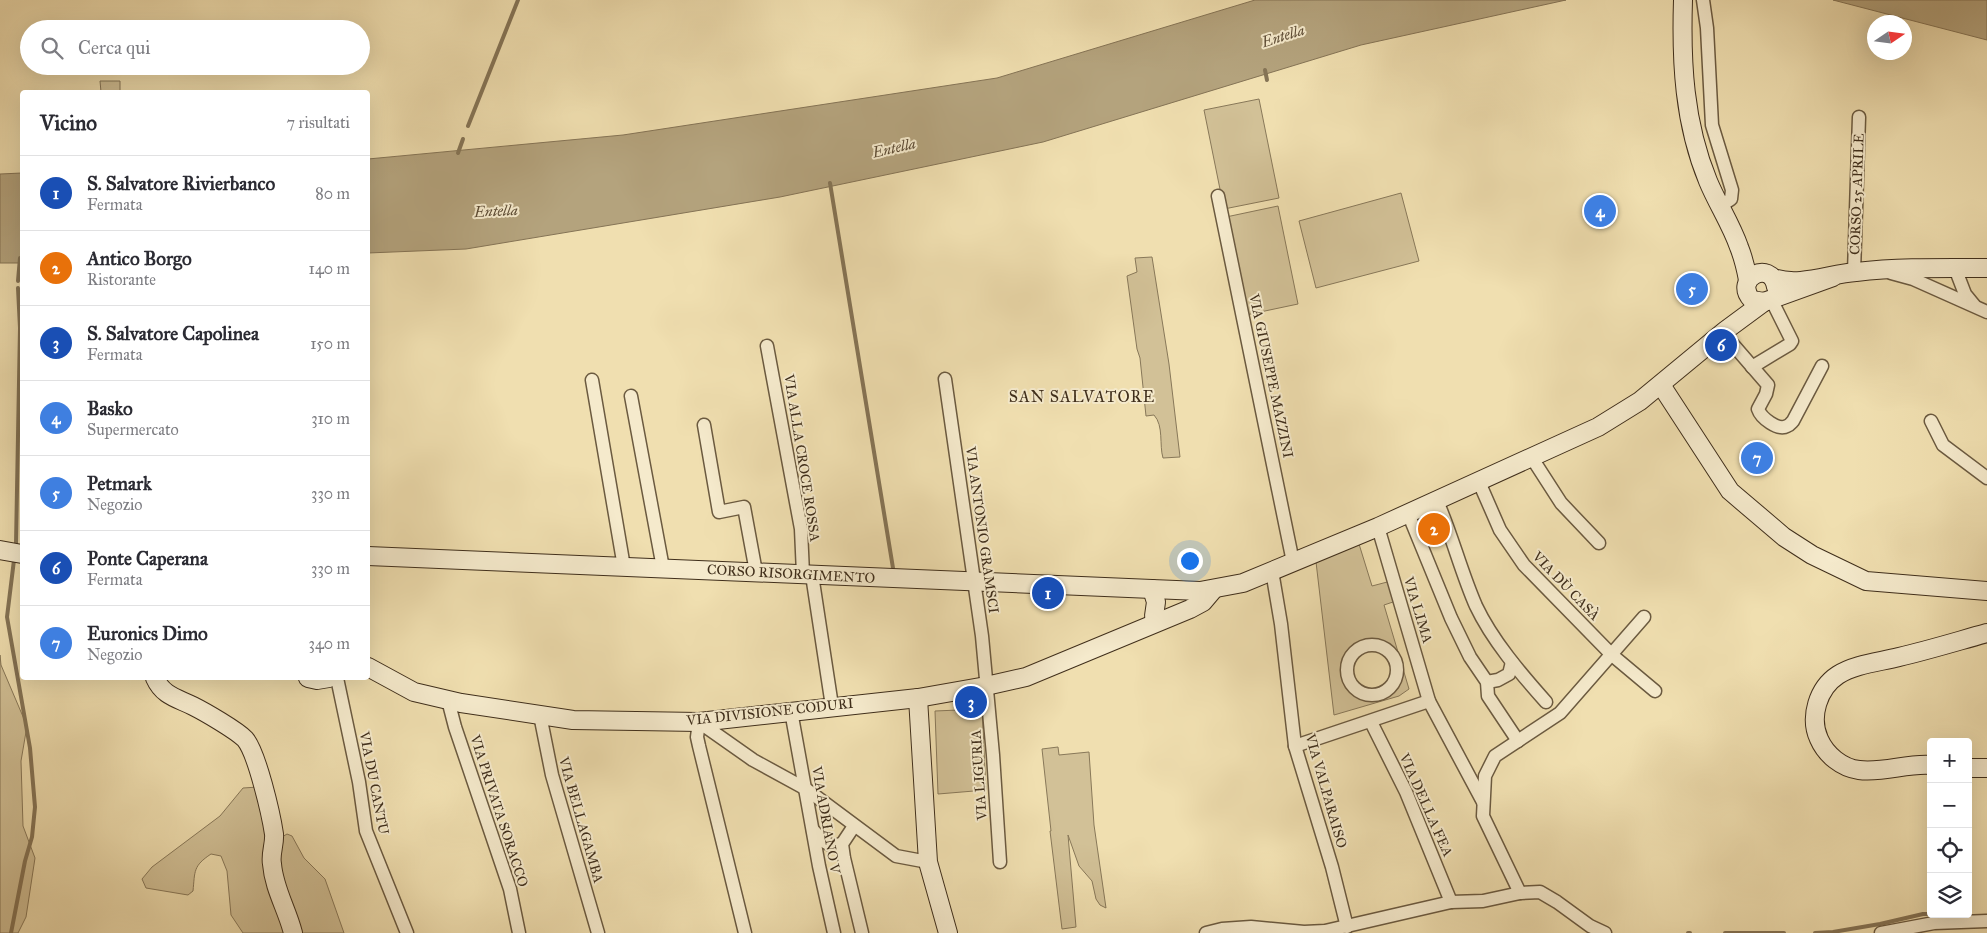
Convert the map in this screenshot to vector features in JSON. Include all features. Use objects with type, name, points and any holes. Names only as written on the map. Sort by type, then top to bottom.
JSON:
[{"type":"street","points":[[1683,0],[1682,38],[1686,102],[1690,126],[1701,163],[1719,207],[1761,288],[1792,341],[1752,367]]},
{"type":"street","points":[[1703,0],[1707,28],[1712,124],[1732,190],[1731,198],[1719,207]]},
{"type":"street","name":"CORSO 25 APRILE","points":[[1854,272],[1859,117]]},
{"type":"street","name":"VIA GIUSEPPE MAZZINI","points":[[1218,196],[1293,562]]},
{"type":"street","points":[[1943,292],[1940,280],[1950,268],[1965,294],[1982,310]]},
{"type":"street","name":"CORSO 25 APRILE","points":[[1532,458],[1598,427],[1661,386],[1724,331],[1761,288],[1854,272],[1987,268]]},
{"type":"street","points":[[1879,270],[1913,279],[1982,310]]},
{"type":"street","points":[[1724,331],[1768,385],[1766,394],[1758,409],[1760,414],[1779,427],[1786,427],[1793,421],[1822,366]]},
{"type":"street","name":"VIA ALLA CROCE ROSSA","points":[[767,346],[832,706]]},
{"type":"street","name":"VIA ANTONIO GRAMSCI","points":[[945,379],[974,582],[986,686]]},
{"type":"street","points":[[592,380],[624,567]]},
{"type":"street","points":[[1661,386],[1730,491],[1766,522],[1812,555],[1866,581],[1987,591]]},
{"type":"street","points":[[631,396],[663,568]]},
{"type":"street","points":[[1931,421],[1942,445],[1987,478]]},
{"type":"street","points":[[704,426],[719,512],[744,506],[756,572]]},
{"type":"street","points":[[1532,458],[1568,511],[1599,543]]},
{"type":"street","name":"CORSO RISORGIMENTO","points":[[370,556],[1152,589],[1214,589],[1242,584],[1378,527],[1532,458]]},
{"type":"street","name":"VIA DÙ CASÀ","points":[[1479,482],[1500,530],[1517,557],[1612,655],[1655,691]]},
{"type":"street","points":[[1437,501],[1476,606],[1512,662],[1546,702]]},
{"type":"street","points":[[1408,513],[1451,618],[1470,656],[1487,682],[1488,696],[1518,741]]},
{"type":"street","name":"VIA LIMA","points":[[1378,527],[1429,701],[1483,802]]},
{"type":"street","name":"VIA VALPARAISO","points":[[1272,571],[1281,624],[1295,746],[1332,867],[1347,927]]},
{"type":"street","points":[[1152,589],[1156,602],[1154,616]]},
{"type":"street","name":"VIA DIVISIONE CODURI","points":[[370,668],[414,692],[448,700],[573,720],[699,722],[918,698],[1026,677],[1190,609],[1203,602],[1214,589]]},
{"type":"street","name":"VIA DIVISIONE CODURI","points":[[1139,630],[1154,616],[1182,599],[1191,590]]},
{"type":"street","points":[[1520,893],[1483,816],[1485,776],[1495,756],[1560,713],[1644,617]]},
{"type":"street","points":[[1927,765],[1858,770],[1842,764],[1828,753],[1819,738],[1815,721],[1817,703],[1825,688],[1837,675],[1853,668],[1987,633]]},
{"type":"street","points":[[1487,682],[1498,680],[1509,674],[1512,662]]},
{"type":"street","points":[[157,680],[160,688],[174,698],[209,715],[244,739],[256,758],[274,835],[271,862],[275,882],[293,933]]},
{"type":"street","name":"VIA DU CANTU","points":[[337,680],[360,782],[366,831],[407,933]]},
{"type":"street","name":"VIA LIGURIA","points":[[986,686],[1000,862]]},
{"type":"street","points":[[918,698],[928,862],[948,933]]},
{"type":"street","name":"VIA PRIVATA SORACCO","points":[[448,700],[455,727],[510,889],[519,933]]},
{"type":"street","points":[[1295,746],[1429,701]]},
{"type":"street","name":"VIA ADRIANO V","points":[[792,711],[819,866],[834,933]]},
{"type":"street","name":"VIA BELLAGAMBA","points":[[540,715],[552,775],[598,933]]},
{"type":"street","points":[[699,722],[753,760],[806,789],[896,856],[928,862]]},
{"type":"street","points":[[699,722],[699,746],[745,933]]},
{"type":"street","name":"VIA DELLA FEA","points":[[1370,722],[1406,792],[1451,902]]},
{"type":"street","points":[[1972,768],[1987,768]]},
{"type":"street","points":[[854,826],[842,844],[862,933]]},
{"type":"street","points":[[813,830],[823,841],[832,846],[842,844]]},
{"type":"street","points":[[1206,933],[1235,927],[1304,932],[1347,927],[1451,902],[1482,901],[1520,893],[1540,892],[1590,926],[1605,933]]},
{"type":"street","points":[[1881,933],[1934,923],[1987,921]]},
{"type":"shaded area","points":[[100,81],[120,81],[120,90],[101,90]]},
{"type":"shaded area","points":[[1259,99],[1279,198],[1224,209],[1204,110]]},
{"type":"shaded area","points":[[1401,193],[1419,261],[1316,288],[1299,221]]},
{"type":"shaded area","points":[[1278,206],[1298,304],[1246,315],[1226,217]]},
{"type":"shaded area","points":[[1152,257],[1169,364],[1180,457],[1163,458],[1157,419],[1154,415],[1146,416],[1140,358],[1137,349],[1127,276],[1137,272],[1135,258]]},
{"type":"shaded area","points":[[1359,544],[1372,586],[1391,581],[1396,601],[1384,605],[1409,689],[1399,696],[1334,715],[1316,562]],"holes":[[[1371,645],[1383,648],[1391,655],[1395,663],[1396,673],[1394,682],[1380,694],[1369,695],[1358,691],[1349,679],[1347,672],[1353,654]]]},
{"type":"shaded area","points":[[0,655],[1,665],[27,726],[21,761],[23,826],[35,858],[26,917],[18,933],[0,933]]},
{"type":"shaded area","points":[[982,709],[986,790],[938,794],[935,711]]},
{"type":"shaded area","points":[[1058,747],[1059,755],[1089,752],[1094,825],[1106,908],[1100,905],[1096,899],[1092,881],[1079,866],[1068,835],[1076,927],[1062,929],[1042,749]]},
{"type":"shaded area","points":[[258,787],[288,933],[243,933],[231,915],[227,871],[221,856],[211,854],[201,862],[196,869],[193,891],[188,895],[146,888],[142,879],[152,867],[220,816],[243,788]]},
{"type":"shaded area","points":[[287,834],[292,836],[304,858],[325,879],[344,933],[297,933],[284,895],[278,846],[282,837]]},
{"type":"water","name":"Entella","points":[[1255,0],[1566,0],[1361,45],[1043,142],[780,197],[466,249],[370,253],[370,159],[623,135],[997,78]]},
{"type":"water","points":[[1833,0],[1987,0],[1987,40],[1912,21],[1912,15],[1891,15]]},
{"type":"water","points":[[20,173],[20,263],[0,263],[0,174]]},
{"type":"waterway","points":[[468,126],[518,0]]},
{"type":"waterway","points":[[1265,70],[1267,80]]},
{"type":"waterway","points":[[458,153],[463,139]]},
{"type":"waterway","points":[[830,183],[893,568]]},
{"type":"waterway","points":[[18,281],[20,258]]},
{"type":"waterway","points":[[16,544],[20,328],[18,288]]},
{"type":"waterway","points":[[11,933],[25,861],[32,837],[35,807],[30,748],[7,617],[14,560]]},
{"type":"waterway","points":[[1815,933],[1833,932],[1927,914]]},
{"type":"waterway","points":[[1725,933],[1784,933]]},
{"type":"place","name":"Basko","points":[[1600,211]]},
{"type":"place","name":"Petmark","points":[[1692,289]]},
{"type":"place","name":"Ponte Caperana","points":[[1721,345]]},
{"type":"place","name":"Euronics Dimo","points":[[1757,458]]},
{"type":"place","name":"Antico Borgo","points":[[1434,529]]},
{"type":"place","name":"S. Salvatore Rivierbanco","points":[[1048,593]]},
{"type":"place","name":"S. Salvatore Capolinea","points":[[971,702]]},
{"type":"district","name":"SAN SALVATORE","points":[[1082,396]]}]
